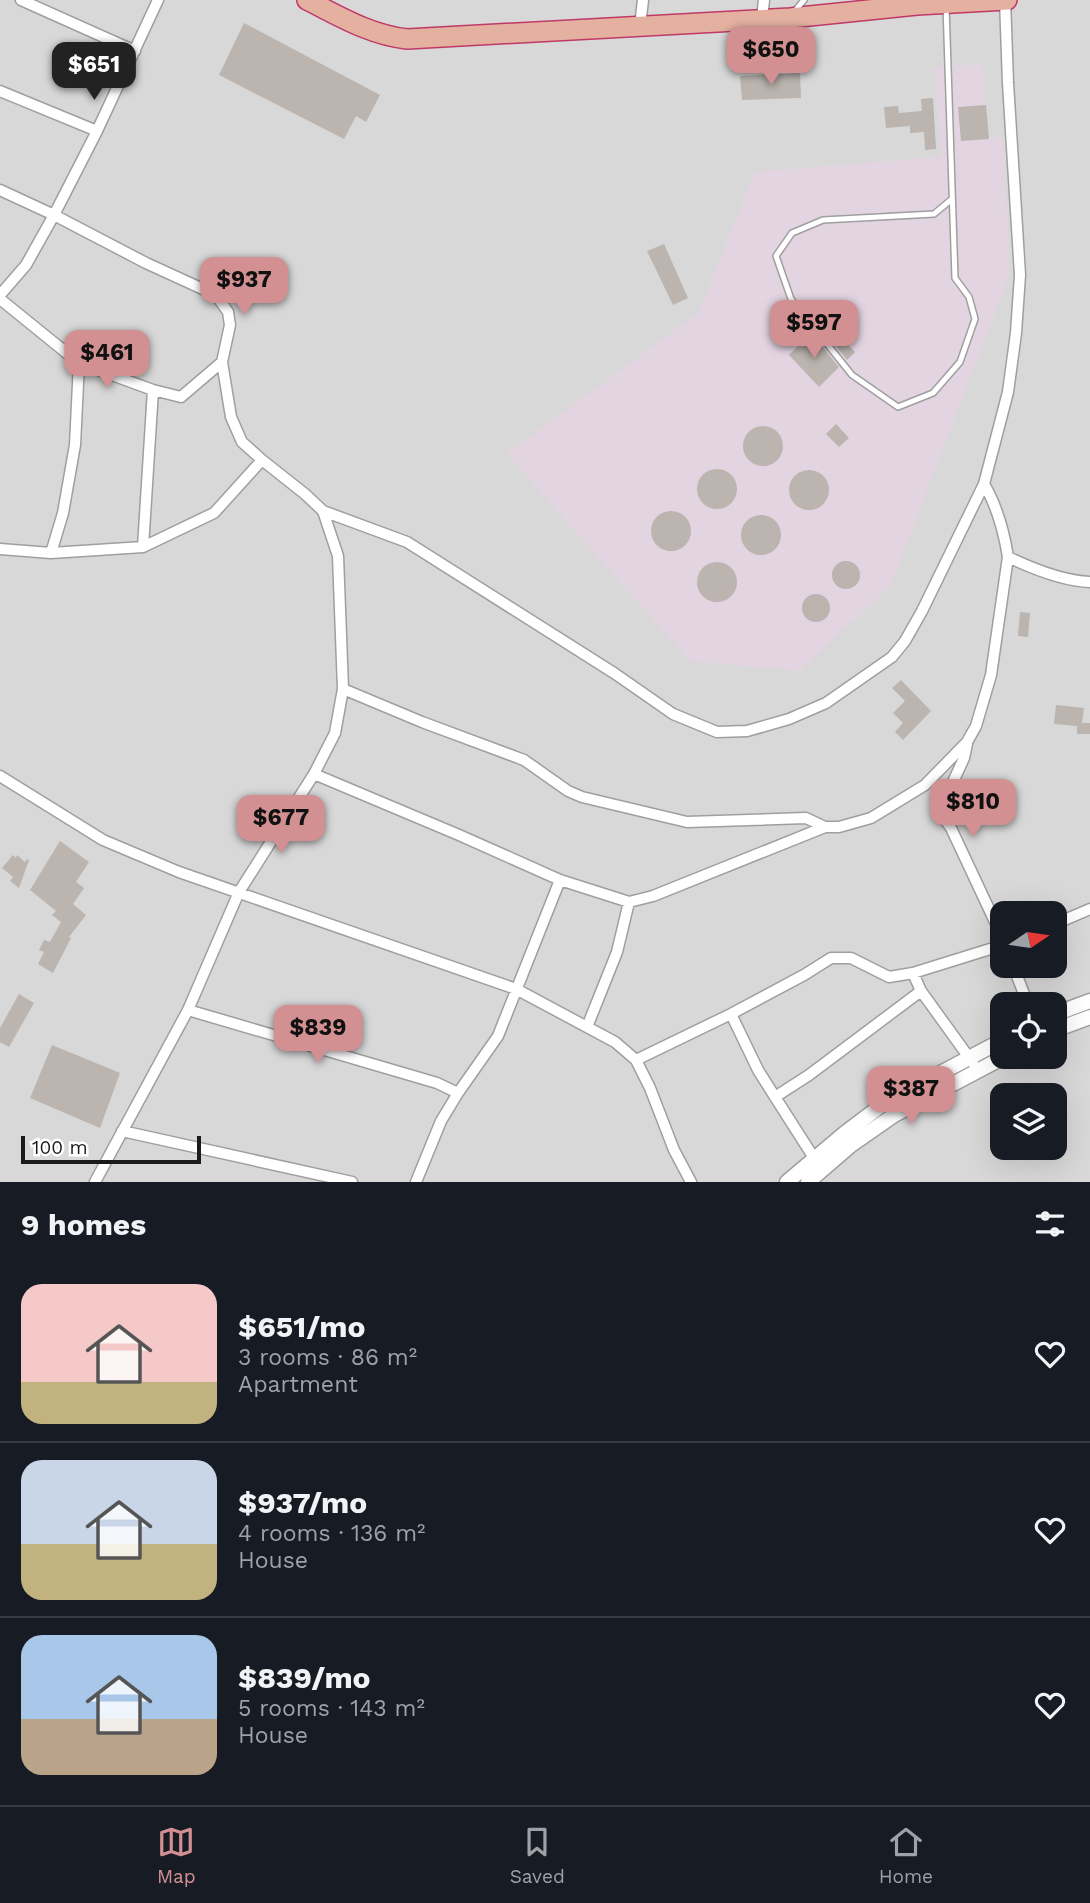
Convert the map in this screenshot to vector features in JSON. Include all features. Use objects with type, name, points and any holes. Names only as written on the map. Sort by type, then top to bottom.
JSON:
[{"type":"highway","points":[[307,0],[368,31],[407,39],[639,26],[763,10],[790,18],[914,2],[1006,0]]},
{"type":"street","points":[[21,0],[135,51]]},
{"type":"street","points":[[158,0],[97,131],[54,215],[26,265],[0,297],[79,363],[153,390],[181,397],[222,362]]},
{"type":"street","points":[[639,26],[643,0]]},
{"type":"street","points":[[0,190],[216,295],[228,312],[230,325],[222,362],[231,417],[242,442],[323,511],[407,542],[614,673],[673,714],[717,732],[747,731],[789,719],[825,703],[892,657],[905,641],[922,611],[984,484],[1008,392],[1020,275],[1008,83],[1006,0]]},
{"type":"street","points":[[0,91],[97,131]]},
{"type":"street","points":[[51,553],[63,513],[75,445],[79,363]]},
{"type":"street","points":[[143,547],[153,390]]},
{"type":"street","points":[[0,549],[51,553],[143,547],[214,513],[262,460]]},
{"type":"street","points":[[314,774],[560,880],[629,902],[653,896],[825,827],[839,827],[871,818],[925,785],[967,742],[976,726],[991,675],[1008,557],[991,496],[984,484]]},
{"type":"street","points":[[95,1182],[188,1010],[239,892],[314,774],[335,733],[344,690],[338,556],[323,511]]},
{"type":"street","points":[[1008,557],[1031,569],[1079,582],[1090,582]]},
{"type":"street","points":[[344,690],[524,761],[568,791],[582,797],[687,822],[806,818],[825,827]]},
{"type":"street","points":[[967,742],[964,758],[942,808],[990,911]]},
{"type":"street","points":[[0,776],[103,840],[180,872],[516,989],[615,1042],[636,1060],[674,1150],[691,1182]]},
{"type":"street","points":[[416,1182],[442,1121],[498,1036],[560,880]]},
{"type":"street","points":[[587,1027],[617,952],[629,902]]},
{"type":"street","points":[[1068,918],[1090,909]]},
{"type":"street","points":[[636,1060],[731,1014],[831,958],[851,958],[889,977],[914,973],[990,949]]},
{"type":"street","points":[[914,973],[921,992],[978,1072]]},
{"type":"street","points":[[775,1097],[921,992]]},
{"type":"street","points":[[1067,1010],[1090,1001]]},
{"type":"street","points":[[188,1010],[437,1083],[458,1093]]},
{"type":"street","points":[[731,1014],[758,1070],[814,1158]]},
{"type":"street","points":[[1067,1026],[1090,1017]]},
{"type":"street","points":[[787,1182],[886,1102],[990,1047]]},
{"type":"street","points":[[808,1182],[851,1145],[894,1115],[990,1065]]},
{"type":"street","points":[[122,1131],[352,1182]]},
{"type":"lane","points":[[790,18],[804,0]]},
{"type":"lane","points":[[945,3],[955,278],[970,297],[975,319],[960,362],[933,393],[898,407],[852,375],[791,299],[776,256],[792,233],[823,220],[934,215],[952,199]]},
{"type":"shaded area","points":[[0,0],[1090,0],[1090,1182],[0,1182]]},
{"type":"shaded area","points":[[982,64],[989,138],[1003,137],[1010,273],[891,585],[799,671],[690,661],[507,454],[699,312],[755,172],[941,157],[934,67]]},
{"type":"building","points":[[244,23],[380,95],[366,122],[356,116],[344,139],[219,75]]},
{"type":"building","points":[[800,73],[801,98],[742,100],[740,76]]},
{"type":"building","points":[[933,98],[936,149],[925,150],[924,132],[910,133],[910,126],[886,128],[884,107],[898,106],[899,113],[922,111],[921,99]]},
{"type":"building","points":[[986,105],[989,139],[961,141],[958,107]]},
{"type":"building","points":[[664,244],[688,298],[673,305],[647,251]]},
{"type":"building","points":[[824,320],[855,352],[847,360],[819,325]]},
{"type":"building","points":[[811,333],[839,367],[819,387],[789,355]]},
{"type":"building","points":[[836,424],[849,438],[839,447],[826,434]]},
{"type":"building","points":[[763,426],[771,427],[777,432],[782,438],[782,454],[777,460],[771,465],[763,466],[755,465],[749,460],[744,454],[743,446],[744,438],[749,432],[755,427]]},
{"type":"building","points":[[717,469],[725,470],[731,475],[736,481],[736,497],[731,503],[725,508],[717,509],[709,508],[703,503],[698,497],[697,489],[698,481],[703,475],[709,470]]},
{"type":"building","points":[[809,470],[817,471],[823,476],[828,482],[828,498],[823,504],[817,509],[809,510],[801,509],[795,504],[790,498],[789,490],[790,482],[795,476],[801,471]]},
{"type":"building","points":[[671,511],[679,512],[685,517],[690,523],[690,539],[685,545],[679,550],[671,551],[663,550],[657,545],[652,539],[651,531],[652,523],[657,517],[663,512]]},
{"type":"building","points":[[761,515],[769,516],[775,521],[780,527],[780,543],[775,549],[769,554],[761,555],[753,554],[747,549],[742,543],[741,535],[742,527],[747,521],[753,516]]},
{"type":"building","points":[[846,561],[856,565],[860,575],[856,585],[846,589],[836,585],[832,575],[836,565]]},
{"type":"building","points":[[717,562],[725,563],[731,568],[736,574],[736,590],[731,596],[725,601],[717,602],[709,601],[703,596],[698,590],[697,582],[698,574],[703,568],[709,563]]},
{"type":"building","points":[[816,594],[826,598],[830,608],[826,618],[816,622],[806,618],[802,608],[806,598]]},
{"type":"building","points":[[1020,612],[1030,613],[1028,637],[1018,636]]},
{"type":"building","points":[[901,680],[931,711],[903,740],[895,732],[903,723],[893,713],[905,701],[892,688]]},
{"type":"building","points":[[1056,705],[1084,708],[1082,723],[1090,723],[1090,734],[1077,734],[1077,726],[1054,724]]},
{"type":"building","points":[[60,841],[89,862],[76,882],[84,888],[73,904],[86,915],[69,937],[71,938],[53,973],[38,964],[44,952],[39,950],[44,940],[50,942],[61,922],[52,915],[56,911],[30,890]]},
{"type":"building","points":[[13,855],[25,862],[29,860],[19,888],[10,881],[13,877],[2,868]]},
{"type":"building","points":[[19,994],[34,1003],[9,1047],[0,1042],[0,1028]]},
{"type":"building","points":[[52,1045],[120,1073],[100,1128],[30,1098]]}]
